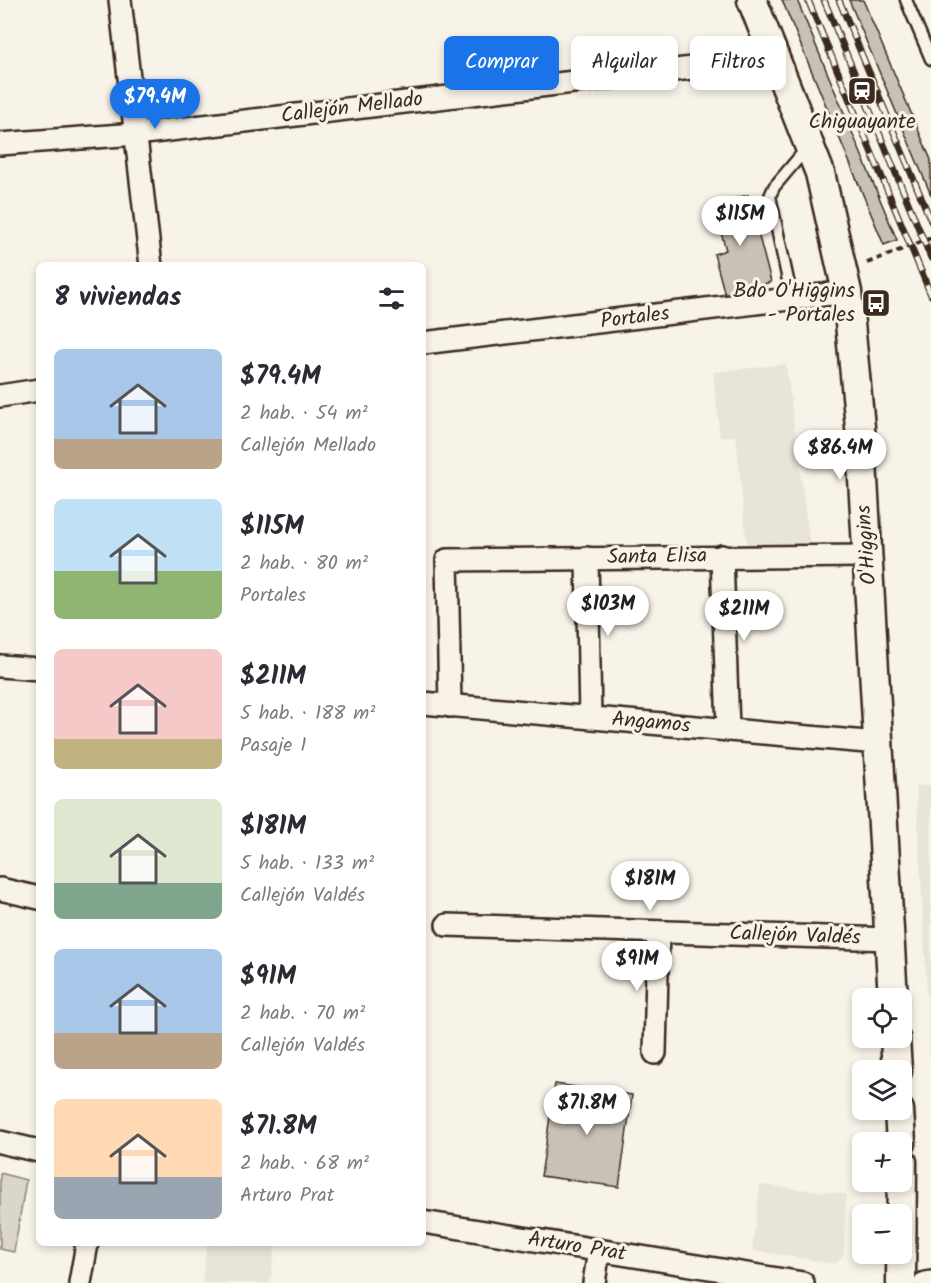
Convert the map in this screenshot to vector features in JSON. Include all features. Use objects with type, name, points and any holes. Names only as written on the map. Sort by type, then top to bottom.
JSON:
[{"type":"main road","name":"O'Higgins","points":[[752,0],[767,36]]},
{"type":"main road","name":"O'Higgins","points":[[786,83],[810,144],[829,207],[847,292],[855,365],[868,556],[892,988]]},
{"type":"main road","points":[[901,1283],[902,1192]]},
{"type":"street","points":[[120,0],[151,262]]},
{"type":"street","name":"Callejón Mellado","points":[[0,144],[136,134],[690,68]]},
{"type":"street","name":"Portales","points":[[426,343],[847,292]]},
{"type":"street","points":[[0,396],[36,390]]},
{"type":"street","points":[[722,556],[728,730]]},
{"type":"street","name":"Santa Elisa","points":[[450,706],[447,560],[868,556]]},
{"type":"street","points":[[587,558],[590,718]]},
{"type":"street","points":[[0,666],[36,669]]},
{"type":"street","name":"Angamos","points":[[426,703],[879,743]]},
{"type":"street","points":[[0,889],[36,897]]},
{"type":"street","name":"Callejón Valdés","points":[[447,925],[890,939]]},
{"type":"street","points":[[655,1053],[658,932]]},
{"type":"street","points":[[0,1142],[36,1150]]},
{"type":"street","name":"Arturo Prat","points":[[426,1222],[803,1283]]},
{"type":"street","points":[[80,1283],[87,1246]]},
{"type":"street","points":[[594,1283],[599,1250]]},
{"type":"street","points":[[925,1283],[931,1282]]},
{"type":"lane","points":[[906,0],[931,60]]},
{"type":"lane","points":[[792,299],[770,196],[774,187],[810,144]]},
{"type":"path","points":[[867,263],[931,238]]},
{"type":"shaded area","points":[[786,364],[810,546],[747,548],[736,436],[720,437],[713,372]]},
{"type":"shaded area","points":[[931,785],[931,1068],[916,786]]},
{"type":"shaded area","points":[[0,1173],[26,1180],[14,1252],[0,1249]]},
{"type":"shaded area","points":[[760,1185],[846,1194],[844,1255],[835,1264],[752,1250]]},
{"type":"shaded area","points":[[207,1246],[276,1246],[270,1283],[202,1283]]},
{"type":"building","points":[[782,0],[797,0],[897,240],[884,245]]},
{"type":"building","points":[[849,0],[863,0],[931,160],[931,195]]},
{"type":"building","points":[[748,195],[771,282],[725,295],[714,254],[726,250],[713,204]]},
{"type":"building","points":[[555,1084],[632,1095],[619,1187],[541,1176]]},
{"type":"railway","points":[[808,0],[931,295]]},
{"type":"railway","points":[[824,0],[931,258]]},
{"type":"railway","points":[[839,0],[931,221]]},
{"type":"place","name":"Chiguayante","points":[[862,91]]},
{"type":"place","name":"Bdo O'Higgins - Portales","points":[[876,303]]}]
